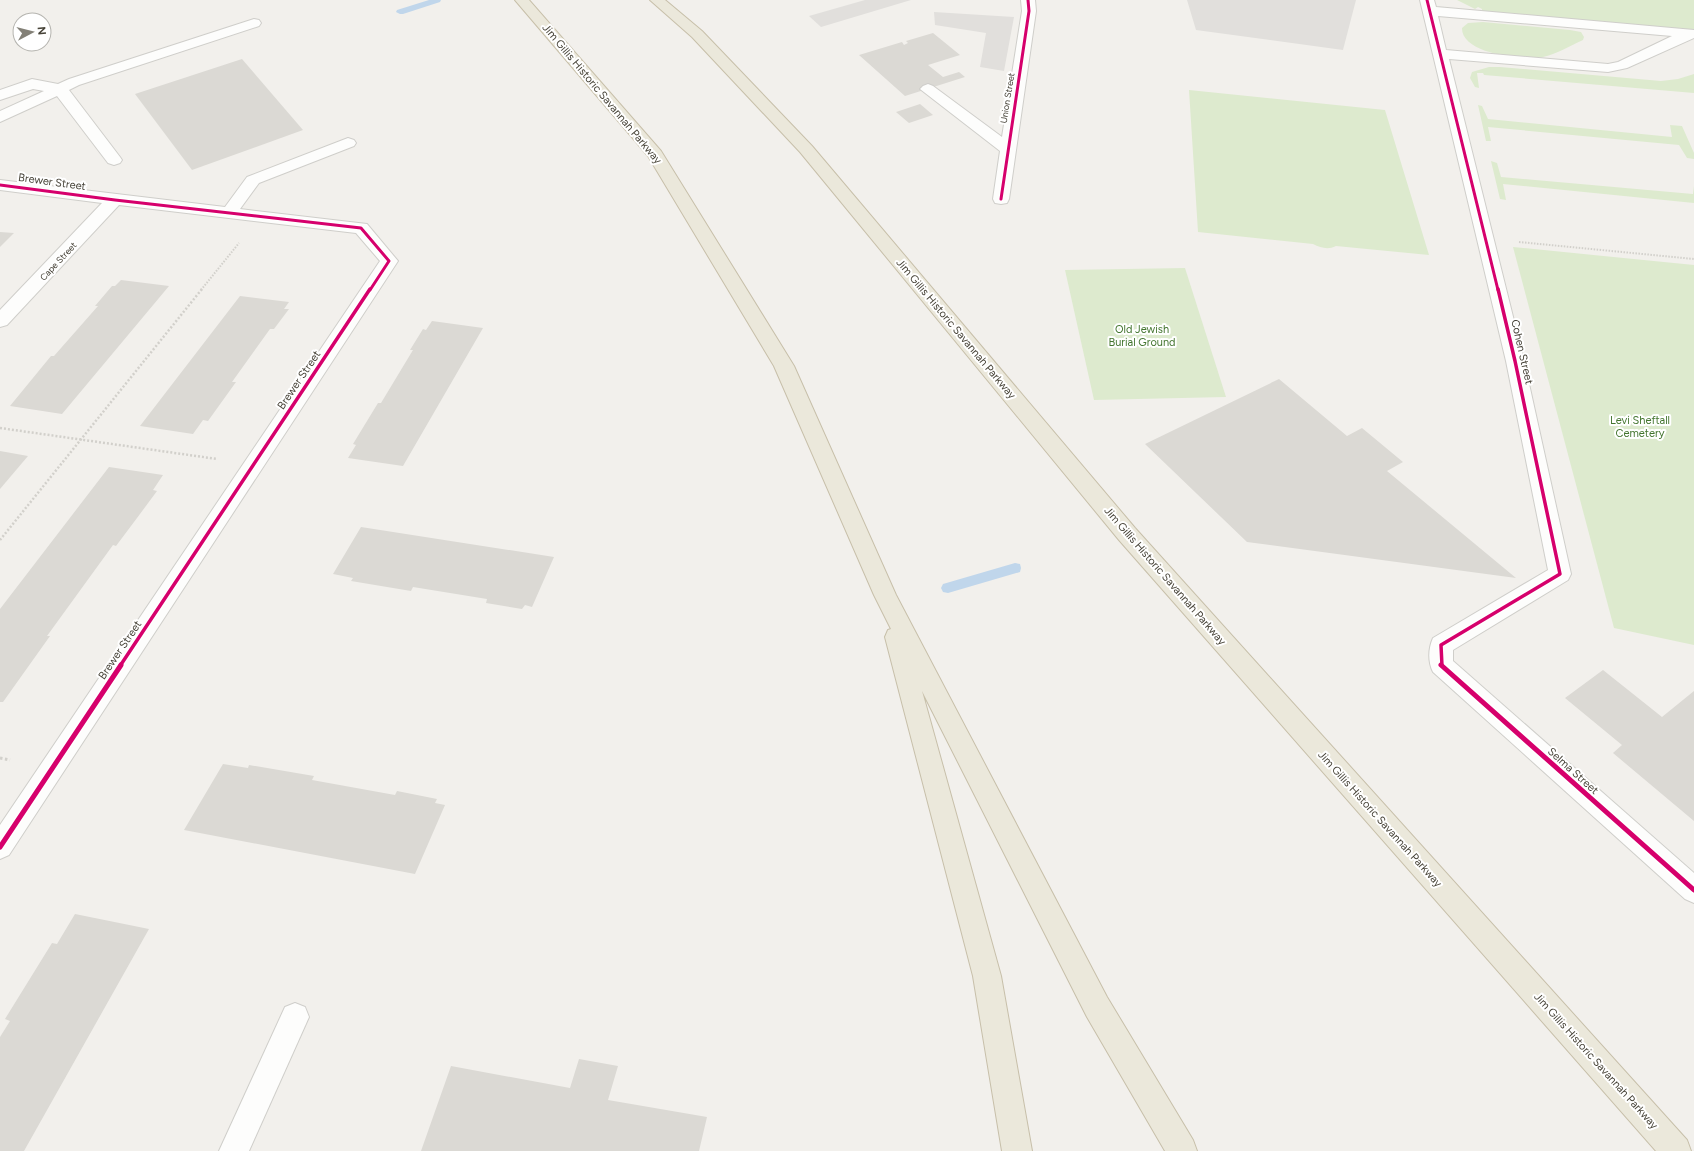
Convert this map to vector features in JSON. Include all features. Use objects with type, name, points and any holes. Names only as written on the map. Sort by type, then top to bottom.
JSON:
[{"type":"highway","name":"Jim Gillis Historic Savannah Parkway","points":[[522,0],[656,154],[784,366],[885,595]]},
{"type":"highway","name":"Jim Gillis Historic Savannah Parkway","points":[[658,0],[697,34],[806,149],[1127,534],[1676,1151]]},
{"type":"highway","points":[[885,595],[987,976],[1017,1151]]},
{"type":"highway","points":[[885,595],[1097,1007],[1182,1151]]},
{"type":"street","name":"Union Street","points":[[1001,199],[1029,11],[1028,0]]},
{"type":"street","points":[[1429,6],[1693,36]]},
{"type":"street","name":"Cohen Street","points":[[1429,6],[1515,361],[1560,574],[1441,655]]},
{"type":"street","points":[[0,117],[74,82],[254,23]]},
{"type":"street","points":[[1441,54],[1608,68],[1622,65],[1675,40],[1693,36]]},
{"type":"street","points":[[0,95],[32,84],[60,89],[114,160]]},
{"type":"street","points":[[928,89],[1008,149]]},
{"type":"street","points":[[229,213],[253,180],[348,142]]},
{"type":"street","name":"Brewer Street","points":[[0,184],[115,200],[361,228],[389,261],[0,847]]},
{"type":"street","name":"Cape Street","points":[[0,322],[115,200]]},
{"type":"street","name":"Selma Street","points":[[1441,655],[1694,890]]},
{"type":"street","points":[[234,1151],[296,1017]]},
{"type":"path","points":[[1486,238],[1694,259]]},
{"type":"path","points":[[0,540],[239,243]]},
{"type":"path","points":[[0,428],[220,460]]},
{"type":"path","points":[[0,758],[10,760]]},
{"type":"green space","points":[[1457,0],[1694,0],[1694,30],[1482,12],[1482,9],[1478,7],[1475,9]]},
{"type":"green space","points":[[1483,22],[1570,30],[1581,32],[1584,37],[1583,40],[1558,52],[1543,57],[1522,58],[1495,54],[1482,50],[1464,37],[1462,28],[1468,23]]},
{"type":"green space","points":[[1489,67],[1661,81],[1678,79],[1694,74],[1694,93],[1484,75],[1483,73],[1477,73],[1479,88],[1475,87],[1470,78],[1472,72]]},
{"type":"green space","points":[[1189,90],[1385,110],[1429,255],[1336,246],[1324,248],[1313,244],[1198,232]]},
{"type":"green space","points":[[1478,105],[1482,106],[1488,119],[1672,137],[1670,125],[1682,126],[1694,153],[1694,159],[1687,158],[1679,145],[1488,127],[1491,141],[1486,141]]},
{"type":"green space","points":[[1491,161],[1497,163],[1501,177],[1693,194],[1694,186],[1694,203],[1503,184],[1506,200],[1500,199]]},
{"type":"green space","name":"Levi Sheftall Cemetery","points":[[1513,247],[1694,265],[1694,645],[1614,628]]},
{"type":"green space","name":"Old Jewish Burial Ground","points":[[1185,268],[1226,397],[1094,400],[1065,270]]},
{"type":"shaded area","points":[[865,0],[911,0],[821,27],[809,16]]},
{"type":"shaded area","points":[[1187,0],[1356,0],[1343,50],[1196,30]]},
{"type":"shaded area","points":[[934,12],[1014,17],[1004,71],[980,67],[986,33],[935,25]]},
{"type":"building","points":[[933,33],[960,55],[928,65],[943,77],[959,72],[965,77],[905,96],[859,55],[902,42],[904,45],[908,43],[906,41]]},
{"type":"building","points":[[242,59],[303,130],[192,170],[135,94]]},
{"type":"building","points":[[920,104],[933,115],[909,123],[896,112]]},
{"type":"building","points":[[0,232],[14,233],[0,247]]},
{"type":"building","points":[[121,280],[169,286],[62,414],[10,406],[51,356],[54,356],[98,306],[95,306],[112,286],[115,286]]},
{"type":"building","points":[[240,296],[289,302],[284,309],[289,309],[274,329],[270,329],[232,382],[236,382],[208,421],[203,420],[193,434],[140,426]]},
{"type":"building","points":[[432,321],[483,328],[403,466],[348,458],[356,445],[353,444],[378,403],[381,403],[413,350],[410,350],[423,329],[426,330]]},
{"type":"building","points":[[1279,379],[1347,436],[1362,428],[1403,462],[1387,471],[1516,578],[1247,542],[1145,444]]},
{"type":"building","points":[[0,451],[28,456],[0,489]]},
{"type":"building","points":[[109,467],[163,475],[153,490],[157,491],[116,546],[113,545],[47,636],[50,636],[3,702],[0,702],[0,609]]},
{"type":"building","points":[[361,527],[554,557],[532,607],[525,605],[522,609],[486,603],[487,599],[413,587],[411,591],[351,581],[353,578],[333,574]]},
{"type":"building","points":[[1603,670],[1662,717],[1694,691],[1694,821],[1613,753],[1622,745],[1565,698]]},
{"type":"building","points":[[223,764],[248,768],[249,765],[314,776],[312,780],[395,795],[397,791],[437,799],[435,803],[445,805],[415,874],[184,830]]},
{"type":"building","points":[[75,914],[149,929],[24,1151],[0,1151],[0,1037],[10,1021],[5,1019],[52,943],[57,944]]},
{"type":"building","points":[[579,1059],[618,1066],[608,1100],[707,1117],[699,1151],[421,1151],[451,1066],[570,1088]]},
{"type":"waterway","points":[[400,12],[437,0]]},
{"type":"waterway","points":[[948,588],[1015,568]]},
{"type":"cycle path","points":[[1001,199],[1029,11],[1028,0]]},
{"type":"cycle path","points":[[1427,0],[1515,361],[1560,574],[1441,645],[1441,665],[1694,890]]},
{"type":"cycle path","points":[[0,185],[115,200],[361,228],[389,261],[0,847]]}]
